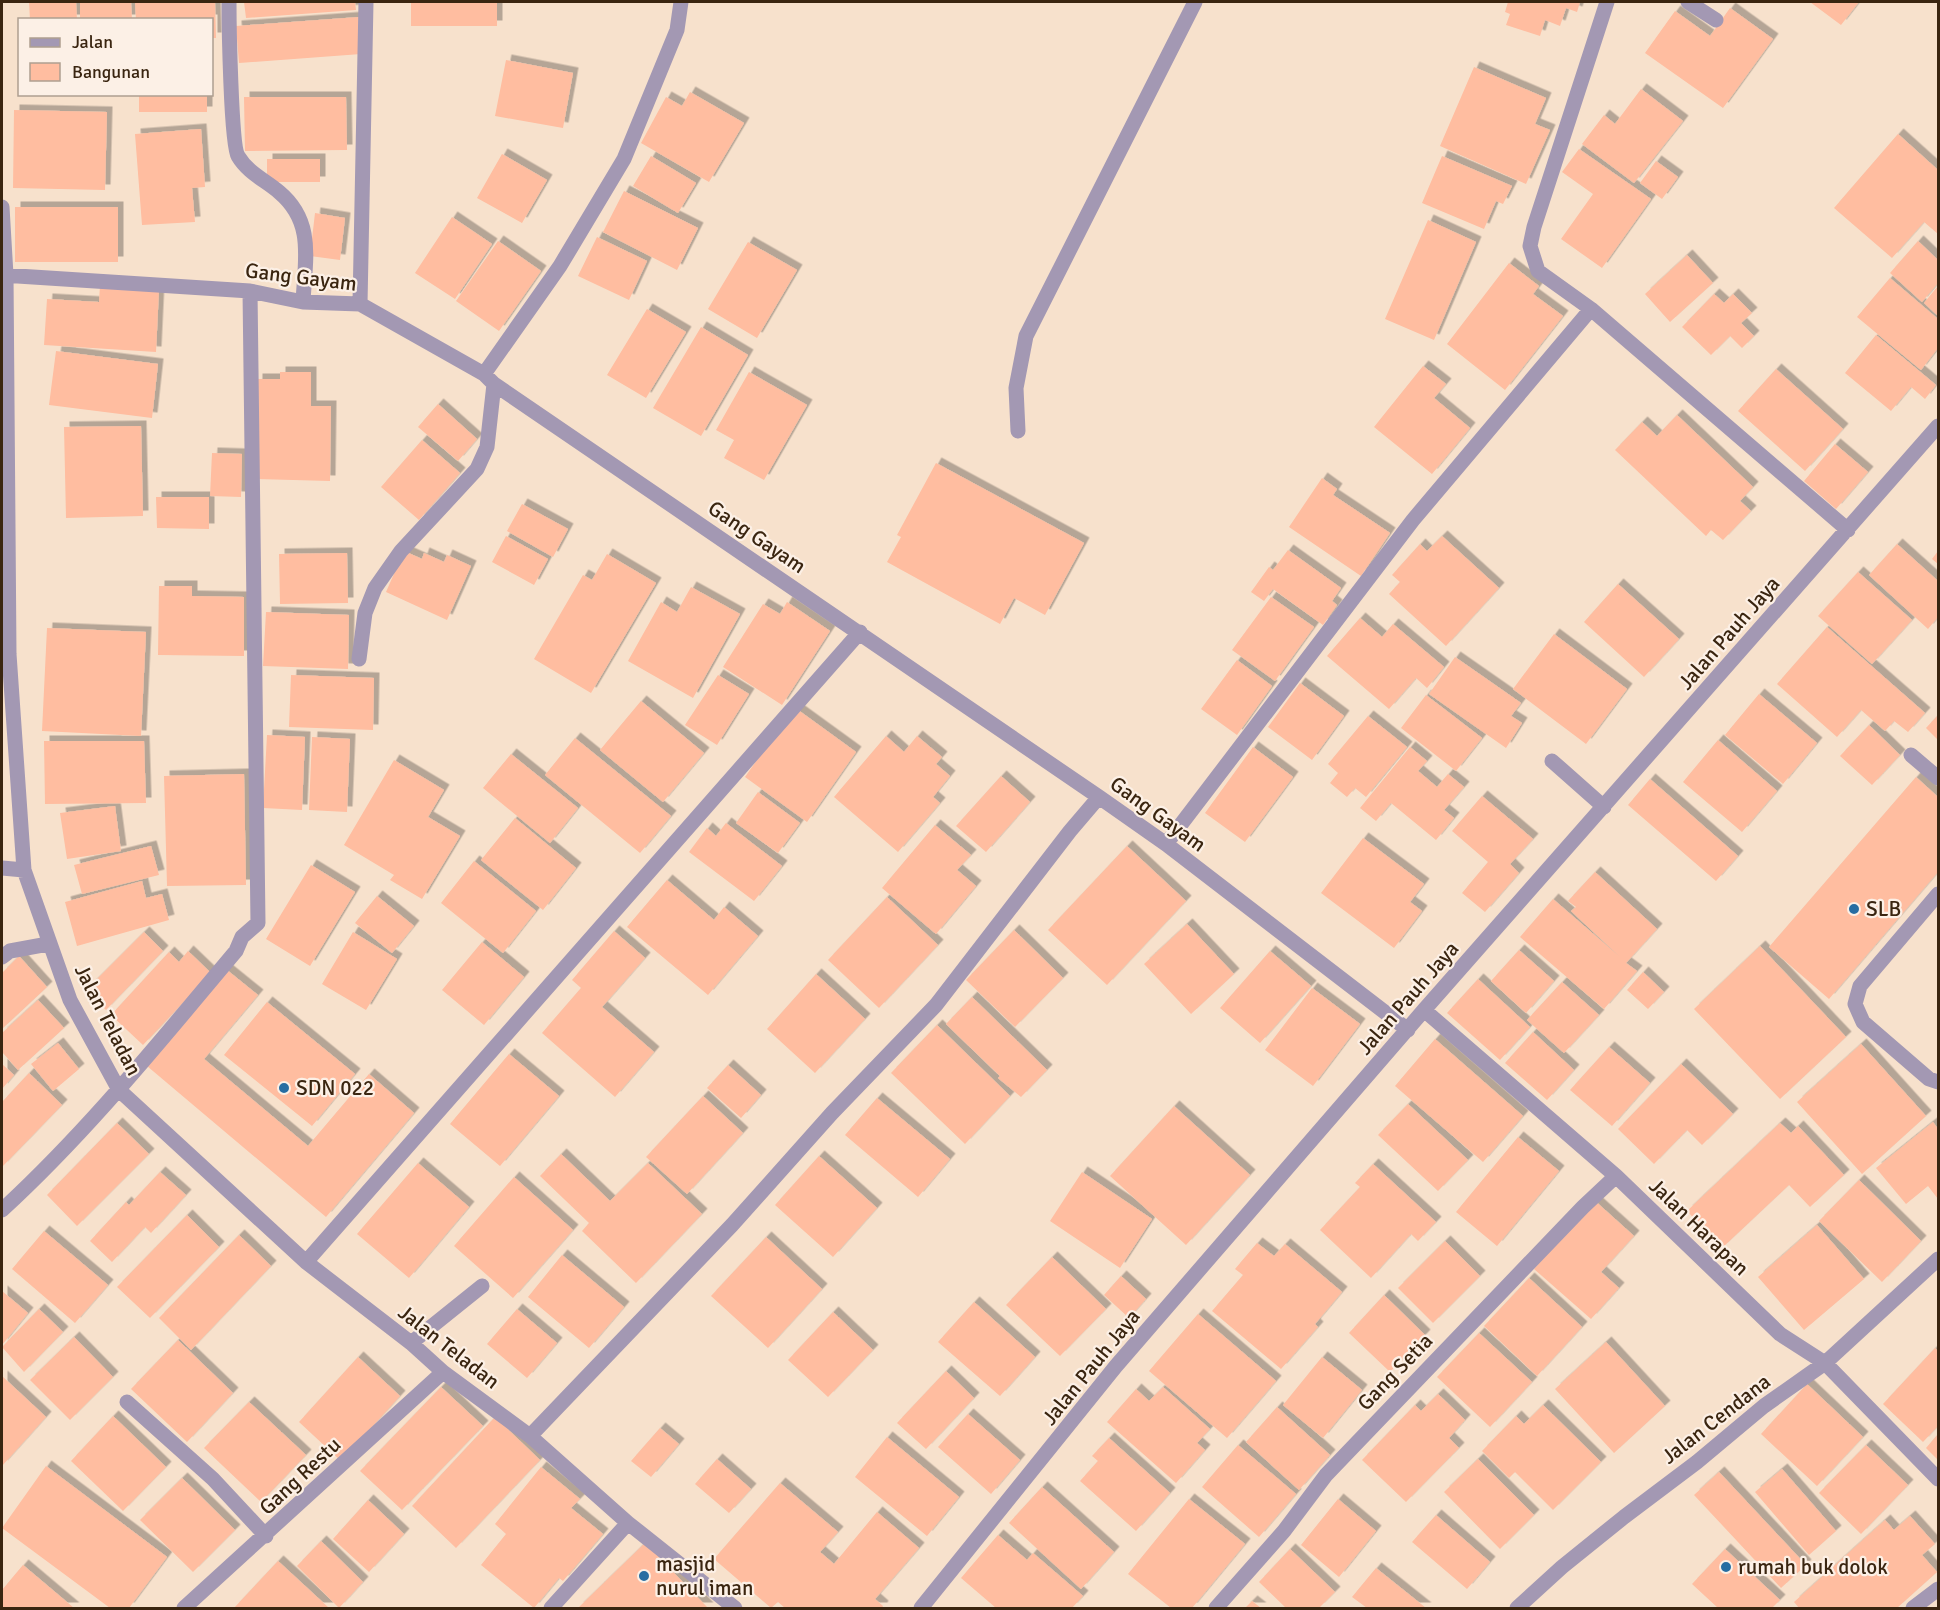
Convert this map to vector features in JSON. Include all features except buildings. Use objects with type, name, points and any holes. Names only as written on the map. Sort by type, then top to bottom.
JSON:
[{"type":"street","points":[[229,2],[237,154],[255,176],[280,192],[301,217],[306,246],[303,302]]},
{"type":"street","points":[[360,304],[366,2]]},
{"type":"street","points":[[359,659],[364,613],[375,588],[401,551],[477,469],[487,447],[489,379],[624,159],[677,30],[681,2]]},
{"type":"street","points":[[1018,431],[1016,388],[1026,336],[1195,2]]},
{"type":"street","points":[[1607,2],[1534,227],[1530,246],[1538,270],[1591,309],[1848,530]]},
{"type":"street","points":[[1688,2],[1716,20]]},
{"type":"street","name":"Jalan Teladan","points":[[2,207],[9,654],[24,870],[48,944],[70,1000],[119,1090],[306,1262],[411,1343],[443,1372],[530,1436],[628,1523],[735,1608]]},
{"type":"street","name":"Gang Gayam","points":[[4,275],[250,291],[303,302],[360,304],[489,379],[1099,797],[1166,844],[1408,1030]]},
{"type":"street","points":[[2,1210],[41,1173],[119,1090],[236,951],[242,937],[258,923],[250,291]]},
{"type":"street","points":[[1166,844],[1413,520],[1591,309]]},
{"type":"street","name":"Jalan Pauh Jaya","points":[[921,1608],[1116,1366],[1424,1010],[1938,426]]},
{"type":"street","points":[[306,1262],[860,632]]},
{"type":"street","points":[[1911,755],[1938,778]]},
{"type":"street","points":[[1552,761],[1604,807]]},
{"type":"street","points":[[530,1436],[732,1225],[832,1113],[936,1005],[1070,831],[1099,797]]},
{"type":"street","points":[[2,868],[24,870]]},
{"type":"street","points":[[1938,894],[1860,986],[1856,1004],[1863,1022],[1929,1078],[1938,1082]]},
{"type":"street","points":[[2,957],[10,951],[48,944]]},
{"type":"street","name":"Jalan Harapan","points":[[1424,1010],[1616,1176],[1780,1334],[1825,1363],[1938,1479]]},
{"type":"street","name":"Gang Setia","points":[[1215,1608],[1284,1531],[1326,1475],[1583,1207],[1616,1176]]},
{"type":"street","name":"Jalan Cendana","points":[[1517,1608],[1562,1567],[1624,1517],[1697,1462],[1764,1406],[1825,1363],[1938,1259]]},
{"type":"street","points":[[411,1343],[482,1286]]},
{"type":"street","name":"Gang Restu","points":[[184,1608],[266,1536],[443,1372]]},
{"type":"street","points":[[128,1402],[213,1479],[266,1536]]},
{"type":"street","points":[[551,1608],[628,1523]]},
{"type":"street","points":[[1913,1608],[1938,1589]]},
{"type":"place","name":"SLB","points":[[1854,909]]},
{"type":"place","name":"SDN 022","points":[[284,1088]]},
{"type":"place","name":"rumah buk dolok","points":[[1726,1567]]},
{"type":"place","name":"masjid nurul iman","points":[[644,1576]]}]
